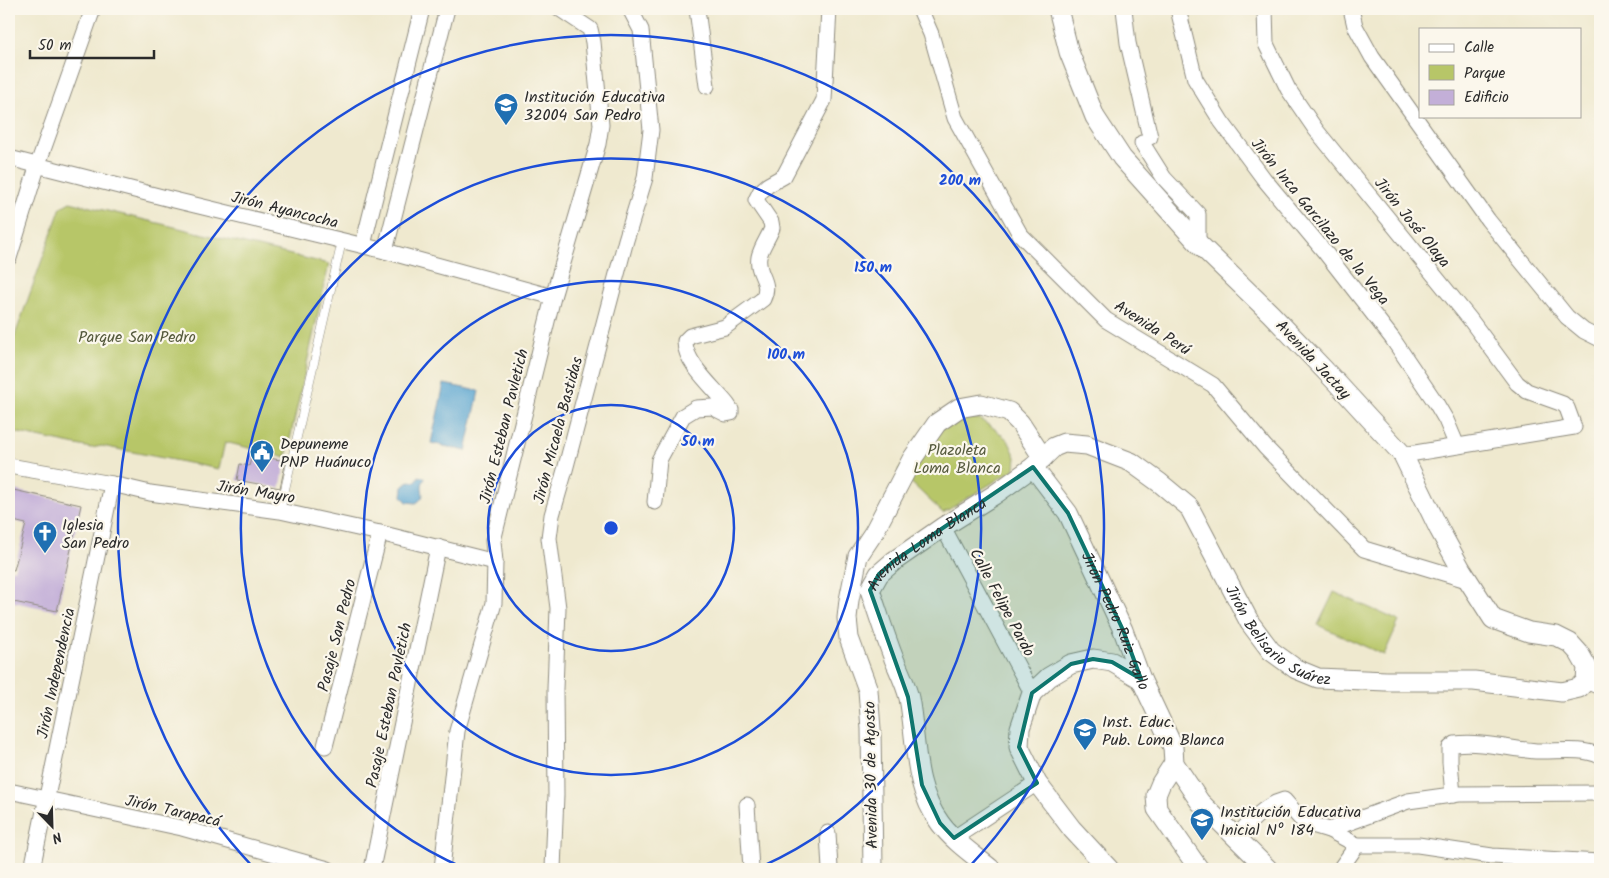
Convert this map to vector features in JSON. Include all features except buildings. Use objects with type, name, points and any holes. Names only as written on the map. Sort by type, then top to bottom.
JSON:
[{"type":"street","points":[[9,258],[38,164],[93,9]]},
{"type":"street","points":[[363,245],[422,9]]},
{"type":"street","points":[[385,251],[447,9]]},
{"type":"street","name":"Jirón Esteban Pavletich","points":[[442,869],[457,731],[494,603],[495,562],[493,541],[553,298],[598,144],[601,126],[593,42],[590,29],[560,9]]},
{"type":"street","name":"Jirón Micaela Bastidas","points":[[552,869],[556,795],[555,689],[558,608],[549,538],[552,515],[626,240],[645,178],[651,130],[640,30],[630,9]]},
{"type":"street","points":[[697,9],[707,86]]},
{"type":"street","points":[[655,502],[660,460],[684,416],[696,408],[712,407],[726,414],[730,413],[731,410],[727,404],[694,366],[687,352],[685,341],[690,336],[724,327],[763,299],[766,292],[766,283],[760,271],[759,256],[772,228],[756,200],[760,192],[768,185],[784,176],[824,100],[829,9]]},
{"type":"street","name":"Avenida Perú","points":[[920,9],[931,34],[955,118],[1020,234],[1106,320],[1212,385],[1265,447],[1364,549],[1468,580]]},
{"type":"street","name":"Avenida Jactay","points":[[1058,9],[1069,52],[1096,117],[1122,158],[1198,242],[1271,314],[1403,455],[1439,529],[1493,619],[1529,632],[1556,636],[1570,643],[1579,653],[1593,684]]},
{"type":"street","points":[[1124,9],[1128,43],[1146,140],[1164,178],[1198,214],[1198,242]]},
{"type":"street","name":"Jirón Inca Garcilazo de la Vega","points":[[1178,9],[1195,80],[1221,121],[1264,179],[1392,338],[1436,403],[1446,420],[1457,446]]},
{"type":"street","name":"Jirón José Olaya","points":[[1265,9],[1266,44],[1288,89],[1316,130],[1470,318],[1518,383],[1527,391],[1563,404],[1567,408],[1574,427],[1457,446]]},
{"type":"street","points":[[1351,9],[1354,26],[1372,56],[1488,220],[1567,317],[1600,339]]},
{"type":"street","name":"Jirón Ayancocha","points":[[9,158],[153,195],[363,245],[553,298]]},
{"type":"street","name":"Avenida 30 de Agosto","points":[[873,869],[871,729],[868,690],[849,638],[847,618],[858,556],[874,532],[912,459],[937,423],[959,408],[981,404],[1008,412],[1020,423],[1038,462]]},
{"type":"street","name":"Jirón Belisario Suárez","points":[[1038,462],[1054,447],[1064,443],[1087,444],[1131,462],[1160,483],[1189,507],[1250,623],[1271,651],[1296,669],[1318,678],[1474,682],[1562,692],[1593,684]]},
{"type":"street","points":[[1403,455],[1457,446]]},
{"type":"street","name":"Avenida Loma Blanca","points":[[991,869],[954,838],[940,823],[929,804],[922,785],[914,749],[908,697],[870,590],[880,574],[943,527],[994,495],[1038,462]]},
{"type":"street","name":"Jirón Pedro Ruiz Gallo","points":[[1038,462],[1068,513],[1123,630],[1141,679],[1173,747],[1174,763],[1200,802],[1268,869]]},
{"type":"street","name":"Jirón Mayro","points":[[9,466],[112,484],[150,493],[280,511],[380,533],[495,562]]},
{"type":"street","name":"Jirón Independencia","points":[[32,869],[112,484]]},
{"type":"street","name":"Calle Felipe Pardo","points":[[943,527],[1032,693]]},
{"type":"street","name":"Pasaje San Pedro","points":[[325,746],[380,533]]},
{"type":"street","name":"Pasaje Esteban Pavletich","points":[[372,869],[438,547]]},
{"type":"street","points":[[1109,869],[1072,828],[1037,783],[1019,747],[1020,728],[1032,693],[1049,677],[1070,664],[1093,660],[1112,662],[1141,679]]},
{"type":"street","points":[[1453,795],[1450,748],[1455,744],[1484,744],[1535,751],[1589,751],[1600,756]]},
{"type":"street","points":[[1174,763],[1156,794],[1158,808],[1198,869]]},
{"type":"street","points":[[954,838],[1037,783]]},
{"type":"street","name":"Jirón Tarapacá","points":[[9,791],[182,828],[328,869]]},
{"type":"street","points":[[1329,830],[1408,801],[1453,795],[1600,793]]},
{"type":"street","points":[[1235,837],[1262,811],[1275,802],[1284,800],[1306,823],[1329,830],[1357,845],[1418,845],[1492,856],[1600,862]]},
{"type":"street","points":[[746,805],[752,869]]},
{"type":"street","points":[[828,832],[830,869]]},
{"type":"street","points":[[1340,869],[1357,845]]},
{"type":"lane","points":[[280,511],[342,241]]},
{"type":"highlighted area","points":[[1033,467],[1068,513],[1123,630],[1141,679],[1112,662],[1093,659],[1071,664],[1032,693],[1019,747],[1037,783],[954,838],[940,823],[922,785],[908,697],[870,590],[879,574],[894,561]]},
{"type":"green space","name":"Parque San Pedro","points":[[70,202],[329,264],[286,457],[225,442],[219,469],[102,446],[91,448],[9,431],[9,352],[61,207]]},
{"type":"green space","name":"Plazoleta Loma Blanca","points":[[964,418],[979,419],[1008,440],[1016,457],[1015,469],[943,513],[898,470],[951,420]]},
{"type":"green space","points":[[1334,592],[1399,621],[1384,655],[1318,625]]},
{"type":"water","points":[[444,384],[479,391],[466,451],[431,443]]},
{"type":"water","points":[[419,476],[425,478],[422,485],[422,497],[416,503],[407,502],[402,496],[403,487],[410,481],[416,482]]},
{"type":"place","name":"Institución Educativa 32004 San Pedro","points":[[506,126]]},
{"type":"place","name":"Depuneme PNP Huánuco","points":[[262,473]]},
{"type":"place","name":"Iglesia San Pedro","points":[[45,554]]},
{"type":"place","name":"Inst. Educ. Pub. Loma Blanca","points":[[1085,751]]},
{"type":"place","name":"Institución Educativa Inicial Nº 184","points":[[1202,841]]}]
